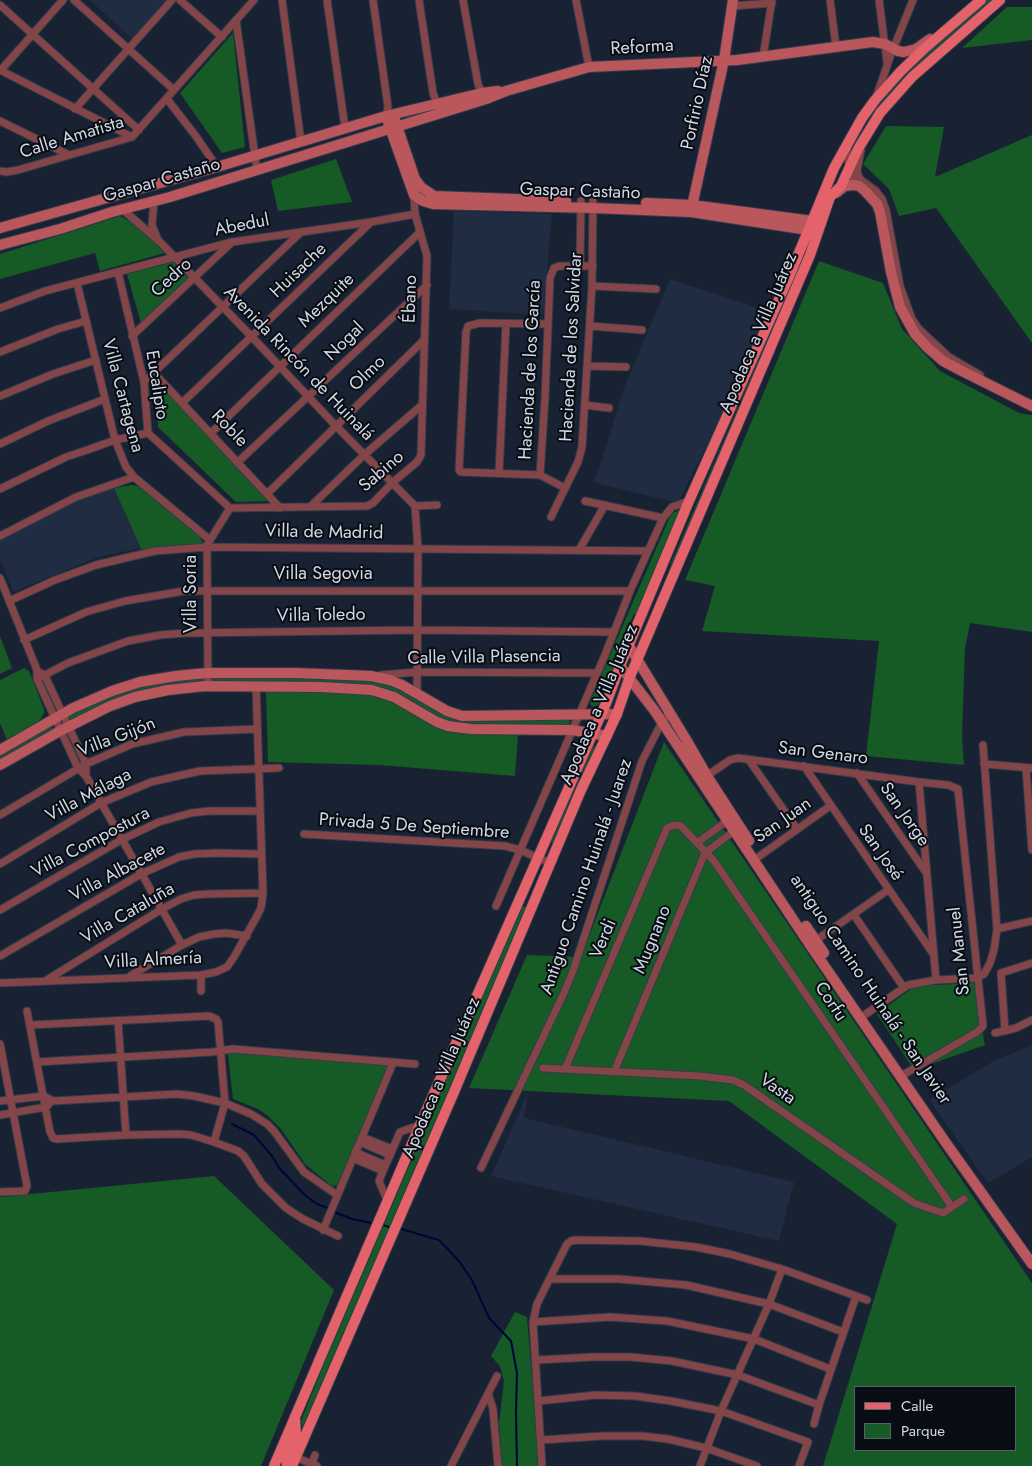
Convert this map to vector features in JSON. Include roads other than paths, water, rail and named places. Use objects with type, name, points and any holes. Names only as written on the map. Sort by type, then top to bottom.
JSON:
[{"type":"main road","name":"Apodaca a Villa Juárez","points":[[293,1461],[454,1092],[550,863],[617,714],[629,679],[810,255],[815,226],[842,150],[864,116],[901,71],[981,0]]},
{"type":"main road","name":"Apodaca a Villa Juárez","points":[[274,1466],[420,1125],[601,714],[689,502],[815,226],[830,199],[841,186],[863,140],[880,113],[912,77],[1000,0]]},
{"type":"main road","name":"Porfirio Díaz","points":[[692,208],[724,60],[733,3]]},
{"type":"main road","name":"Reforma","points":[[484,96],[589,67],[763,57],[873,42],[898,51],[910,51],[940,35]]},
{"type":"main road","points":[[389,112],[484,96]]},
{"type":"main road","points":[[393,127],[442,113],[484,96]]},
{"type":"main road","name":"Gaspar Castaño","points":[[0,228],[217,167],[346,128],[389,112],[414,195],[423,201],[433,204],[593,204],[692,208],[815,226]]},
{"type":"main road","name":"Gaspar Castaño","points":[[0,245],[256,171],[393,127]]},
{"type":"main road","name":"Gaspar Castaño","points":[[393,127],[415,179],[421,187],[434,196],[581,205]]},
{"type":"main road","points":[[830,199],[845,186],[849,185],[859,186],[872,198],[880,212],[895,292],[902,311],[916,334],[944,361],[1032,406]]},
{"type":"main road","points":[[106,198],[117,211]]},
{"type":"main road","points":[[720,432],[733,437]]},
{"type":"main road","points":[[629,646],[687,741],[727,821],[757,858]]},
{"type":"main road","points":[[620,666],[662,722],[684,756],[704,778],[812,943],[1032,1264]]},
{"type":"main road","points":[[0,750],[58,716],[112,691],[140,682],[208,673],[295,673],[371,676],[394,681],[453,713],[472,716],[617,714]]},
{"type":"main road","points":[[369,690],[371,676]]},
{"type":"main road","points":[[0,765],[110,706],[136,697],[168,690],[208,686],[321,687],[369,690],[394,697],[443,725],[472,729],[572,730],[593,732],[606,736]]},
{"type":"main road","points":[[472,716],[472,729]]},
{"type":"main road","points":[[684,756],[687,741]]},
{"type":"main road","name":"antiguo Camino Huinalá - San Javier","points":[[904,1075],[1032,1254]]},
{"type":"main road","points":[[287,1466],[286,1458],[296,1436],[294,1416]]},
{"type":"street","points":[[63,0],[1,70],[132,137]]},
{"type":"street","points":[[74,0],[174,90]]},
{"type":"street","points":[[75,108],[172,0]]},
{"type":"street","points":[[180,0],[222,37]]},
{"type":"street","name":"Calle Amatista","points":[[0,171],[18,170],[132,137],[254,0]]},
{"type":"street","points":[[282,0],[300,142]]},
{"type":"street","points":[[327,0],[346,128]]},
{"type":"street","points":[[373,0],[389,112]]},
{"type":"street","points":[[419,0],[433,92],[442,113]]},
{"type":"street","points":[[463,0],[478,84],[484,96]]},
{"type":"street","points":[[576,0],[589,67]]},
{"type":"street","points":[[830,0],[836,47]]},
{"type":"street","points":[[876,100],[887,65],[888,46],[879,0]]},
{"type":"street","points":[[888,46],[913,0]]},
{"type":"street","points":[[733,3],[772,1],[763,57]]},
{"type":"street","points":[[0,5],[139,130]]},
{"type":"street","points":[[236,20],[256,171]]},
{"type":"street","points":[[166,99],[195,135],[217,167]]},
{"type":"street","points":[[859,186],[853,178],[849,167],[847,152],[849,144],[864,116]]},
{"type":"street","points":[[0,121],[69,155]]},
{"type":"street","points":[[863,140],[857,170],[858,175],[882,199],[886,210],[900,286],[906,307],[912,319],[919,329],[949,357],[987,379],[1032,401]]},
{"type":"street","name":"Ébano","points":[[414,195],[415,214],[427,256],[422,405]]},
{"type":"street","name":"Avenida Rincón de Huinalá","points":[[154,200],[152,225],[160,242]]},
{"type":"street","name":"Hacienda de los Salvidar","points":[[552,518],[578,462],[582,448],[593,266],[593,204]]},
{"type":"street","name":"Hacienda de los Salvidar","points":[[580,265],[581,205]]},
{"type":"street","name":"Avenida Rincón de Huinalá","points":[[117,211],[160,242],[415,506]]},
{"type":"street","name":"Abedul","points":[[0,308],[46,291],[232,242],[415,214]]},
{"type":"street","name":"Huisache","points":[[182,403],[371,222]]},
{"type":"street","points":[[144,382],[302,231]]},
{"type":"street","name":"Mezquite","points":[[211,433],[420,232]]},
{"type":"street","name":"Cedro","points":[[132,336],[232,242]]},
{"type":"street","points":[[580,265],[593,266]]},
{"type":"street","name":"Hacienda de los García","points":[[540,475],[550,278],[554,268],[580,265]]},
{"type":"street","name":"Eucalipto","points":[[118,272],[144,382],[148,433],[230,508]]},
{"type":"street","name":"Villa Cartagena","points":[[77,283],[115,440],[126,467],[134,477],[208,543]]},
{"type":"street","name":"Nogal","points":[[239,462],[427,285]]},
{"type":"street","points":[[592,286],[656,289]]},
{"type":"street","points":[[0,352],[58,328],[86,321]]},
{"type":"street","points":[[548,324],[480,323],[468,326],[466,332],[458,470],[461,472],[540,475],[565,488]]},
{"type":"street","points":[[499,473],[506,324]]},
{"type":"street","points":[[590,326],[642,330]]},
{"type":"street","name":"Olmo","points":[[268,492],[424,340]]},
{"type":"street","points":[[0,396],[53,374],[96,360]]},
{"type":"street","points":[[588,366],[626,367]]},
{"type":"street","name":"Roble","points":[[154,373],[268,492],[280,508]]},
{"type":"street","points":[[0,444],[48,421],[105,399]]},
{"type":"street","points":[[310,508],[364,455],[422,405]]},
{"type":"street","name":"Sabino","points":[[280,508],[367,506],[373,503],[392,483],[420,459],[422,446],[422,405]]},
{"type":"street","points":[[584,405],[609,408]]},
{"type":"street","points":[[0,489],[66,458],[115,440],[148,433]]},
{"type":"street","points":[[0,536],[76,497],[134,477]]},
{"type":"street","points":[[585,501],[663,518]]},
{"type":"street","points":[[496,906],[663,518],[670,509],[689,502]]},
{"type":"street","points":[[417,693],[418,550],[415,506],[437,505]]},
{"type":"street","points":[[579,550],[605,505]]},
{"type":"street","points":[[230,508],[280,508]]},
{"type":"street","name":"Villa Soria","points":[[208,686],[208,543],[230,508]]},
{"type":"street","name":"Villa de Madrid","points":[[9,601],[55,580],[96,565],[155,551],[208,543],[418,550],[648,551]]},
{"type":"street","points":[[0,578],[37,670],[37,680],[58,716],[78,768],[86,776],[182,945]]},
{"type":"street","name":"Villa Segovia","points":[[24,640],[72,617],[100,608],[184,591],[630,591]]},
{"type":"street","name":"Villa Toledo","points":[[37,680],[68,663],[128,641],[160,635],[207,632],[416,630],[614,632]]},
{"type":"street","points":[[37,670],[45,676],[58,716]]},
{"type":"street","name":"Calle Villa Plasencia","points":[[371,676],[417,672],[597,673]]},
{"type":"street","name":"Villa Almería","points":[[0,983],[201,975],[216,972],[227,967],[261,908],[263,893],[256,686]]},
{"type":"street","name":"Antiguo Camino Huinalá - Juarez","points":[[481,1168],[573,971],[640,767],[662,722],[670,711]]},
{"type":"street","points":[[64,729],[86,764],[86,776]]},
{"type":"street","name":"Villa Gijón","points":[[0,815],[78,768],[132,744],[167,734],[203,730],[257,729]]},
{"type":"street","points":[[863,1016],[912,984],[936,980],[977,978],[984,974],[990,963],[997,929],[984,745]]},
{"type":"street","name":"San Genaro","points":[[704,778],[734,758],[919,782],[948,784]]},
{"type":"street","points":[[749,760],[797,829]]},
{"type":"street","points":[[984,764],[1029,768],[1032,850]]},
{"type":"street","name":"San José","points":[[804,766],[934,955]]},
{"type":"street","name":"Villa Málaga","points":[[0,864],[101,803],[151,782],[200,771],[279,768]]},
{"type":"street","name":"San Jorge","points":[[857,773],[927,874]]},
{"type":"street","points":[[919,782],[936,980]]},
{"type":"street","name":"San Manuel","points":[[904,1075],[977,1032],[983,1026],[959,792],[957,788],[948,784]]},
{"type":"street","name":"San Juan","points":[[757,858],[830,806]]},
{"type":"street","name":"Villa Compostura","points":[[0,910],[121,840],[159,822],[191,813],[209,811],[260,811]]},
{"type":"street","points":[[698,842],[727,821]]},
{"type":"street","name":"Corfu","points":[[674,825],[681,826],[714,861],[952,1207]]},
{"type":"street","name":"Verdi","points":[[565,1069],[667,828],[674,825]]},
{"type":"street","points":[[706,852],[734,831]]},
{"type":"street","name":"Privada 5 De Septiembre","points":[[304,834],[505,846],[520,850],[550,863]]},
{"type":"street","name":"Mugnano","points":[[614,1072],[706,852]]},
{"type":"street","name":"Villa Albacete","points":[[0,956],[141,874],[179,858],[194,854],[261,854]]},
{"type":"street","points":[[812,943],[888,890]]},
{"type":"street","name":"Villa Cataluña","points":[[44,981],[162,909],[194,895],[263,893]]},
{"type":"street","points":[[854,915],[904,988]]},
{"type":"street","points":[[997,929],[1032,921]]},
{"type":"street","points":[[128,977],[182,945],[199,938],[226,933],[246,936]]},
{"type":"street","points":[[1005,1031],[1001,973],[1032,963]]},
{"type":"street","points":[[201,975],[201,991]]},
{"type":"street","points":[[27,1011],[50,1132],[55,1139],[126,1135],[191,1135],[214,1142],[238,1151],[247,1159],[262,1184],[286,1208],[323,1230],[338,1236]]},
{"type":"street","points":[[30,1025],[213,1017],[218,1022],[225,1104],[214,1142]]},
{"type":"street","points":[[995,1033],[1016,1028],[1032,1020]]},
{"type":"street","points":[[118,1021],[126,1135]]},
{"type":"street","points":[[0,1044],[27,1186],[25,1191],[0,1192]]},
{"type":"street","points":[[37,1062],[221,1051],[233,1048],[415,1064]]},
{"type":"street","points":[[323,1230],[393,1062]]},
{"type":"street","name":"Vasta","points":[[543,1068],[700,1076],[734,1080],[744,1085],[914,1203],[943,1213],[952,1207]]},
{"type":"street","points":[[0,1114],[46,1106],[53,1101],[123,1096],[177,1094],[225,1104],[251,1114],[267,1124],[304,1172],[337,1195]]},
{"type":"street","points":[[0,1101],[44,1096],[53,1101]]},
{"type":"street","points":[[388,1200],[379,1181],[384,1168],[400,1132],[420,1125]]},
{"type":"street","points":[[361,1140],[391,1152]]},
{"type":"street","points":[[354,1155],[384,1168]]},
{"type":"street","points":[[952,1207],[964,1199]]},
{"type":"street","points":[[542,1466],[532,1322],[537,1304],[567,1244],[576,1240],[640,1241],[730,1254],[782,1268],[868,1300]]},
{"type":"street","points":[[700,1466],[721,1411],[769,1304],[782,1268]]},
{"type":"street","points":[[550,1279],[649,1280],[717,1291],[769,1304],[843,1332]]},
{"type":"street","points":[[814,1424],[830,1369],[856,1296]]},
{"type":"street","points":[[532,1322],[610,1317],[667,1321],[754,1339],[830,1369]]},
{"type":"street","points":[[536,1360],[631,1357],[672,1361],[738,1375],[819,1405]]},
{"type":"street","points":[[451,1466],[489,1396],[497,1376]]},
{"type":"street","points":[[538,1401],[596,1395],[635,1396],[721,1411],[808,1442],[799,1466]]},
{"type":"street","points":[[489,1396],[493,1409],[498,1466]]},
{"type":"street","points":[[541,1440],[603,1436],[642,1436],[668,1439],[706,1448],[757,1466]]},
{"type":"street","points":[[293,1461],[313,1465],[315,1455]]},
{"type":"waterway","points":[[232,1124],[254,1135],[272,1156],[280,1169],[306,1196],[317,1204],[330,1209]]},
{"type":"waterway","points":[[334,1212],[352,1219],[371,1223]]},
{"type":"waterway","points":[[383,1225],[389,1227]]},
{"type":"waterway","points":[[401,1229],[439,1240],[459,1261],[472,1280],[489,1318],[511,1341],[517,1373],[517,1466]]}]
